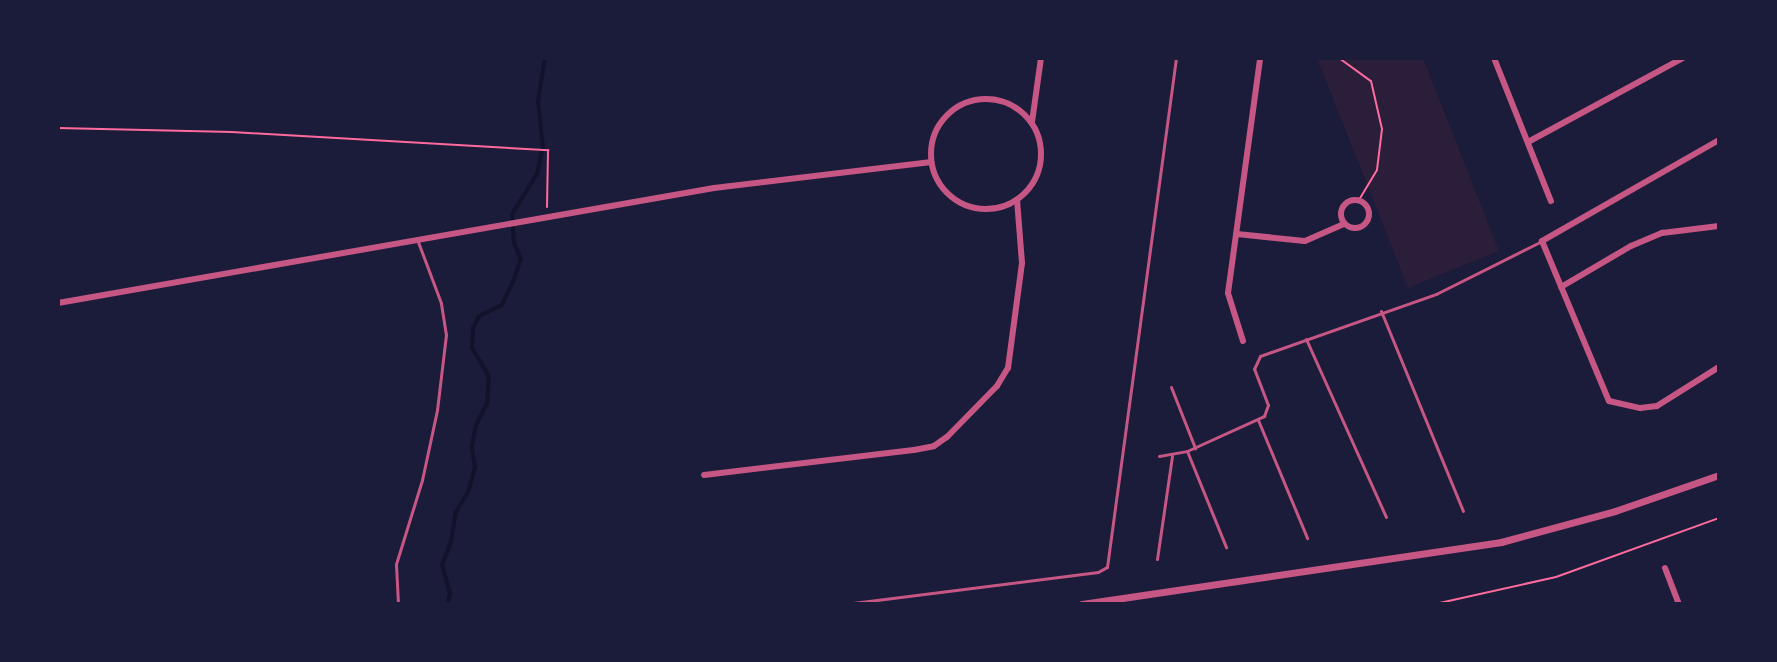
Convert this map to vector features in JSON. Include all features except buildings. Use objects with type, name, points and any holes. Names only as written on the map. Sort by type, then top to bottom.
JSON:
[{"type":"street","points":[[1032,122],[1041,58]]},
{"type":"street","points":[[1243,341],[1228,293],[1260,58]]},
{"type":"street","points":[[1494,58],[1551,201]]},
{"type":"street","points":[[1528,142],[1683,58]]},
{"type":"street","points":[[984,98],[1002,100],[1019,109],[1032,122],[1042,149],[1041,164],[1028,190],[1017,200],[1000,207],[981,209],[963,205],[936,180],[931,162],[931,143],[937,126],[949,111],[965,102],[984,98]]},
{"type":"street","points":[[1719,140],[1542,241],[1603,395],[1612,402],[1640,408],[1655,407],[1719,367]]},
{"type":"street","points":[[58,303],[714,188],[931,162]]},
{"type":"street","points":[[704,475],[914,450],[934,446],[947,437],[997,386],[1008,368],[1023,246],[1017,200]]},
{"type":"street","points":[[1237,234],[1305,241],[1344,224],[1358,229],[1369,220],[1367,206],[1359,200],[1343,206],[1341,215],[1344,224]]},
{"type":"street","points":[[1561,287],[1631,246],[1662,233],[1719,226]]},
{"type":"street","points":[[1082,604],[1501,542],[1601,516],[1716,475]]},
{"type":"street","points":[[1665,568],[1679,604]]},
{"type":"lane","points":[[845,604],[1098,572],[1107,567],[1176,58]]},
{"type":"lane","points":[[398,604],[396,564],[422,480],[437,410],[446,335],[441,303],[417,238]]},
{"type":"lane","points":[[1159,456],[1187,451],[1258,420],[1268,408],[1254,369],[1256,360],[1306,338],[1436,294],[1495,268],[1542,241]]},
{"type":"lane","points":[[1381,311],[1463,511]]},
{"type":"lane","points":[[1306,338],[1386,517]]},
{"type":"lane","points":[[1171,387],[1195,448]]},
{"type":"lane","points":[[1258,420],[1307,538]]},
{"type":"lane","points":[[1187,451],[1226,547]]},
{"type":"lane","points":[[1157,559],[1173,455]]},
{"type":"path","points":[[1339,58],[1371,81],[1382,129],[1377,170],[1359,200]]},
{"type":"path","points":[[58,128],[232,132],[548,150],[546,216]]},
{"type":"path","points":[[1435,604],[1556,577],[1719,518]]},
{"type":"shaded area","points":[[1317,58],[1423,58],[1499,251],[1408,288]]},
{"type":"waterway","points":[[543,148],[538,101],[545,58]]},
{"type":"waterway","points":[[448,604],[450,593],[442,565],[451,542],[456,512],[468,492],[475,467],[472,447],[476,425],[487,403],[489,377],[472,347],[473,328],[479,316],[502,305],[514,279],[521,259],[514,243],[512,214],[537,174],[542,151]]}]
